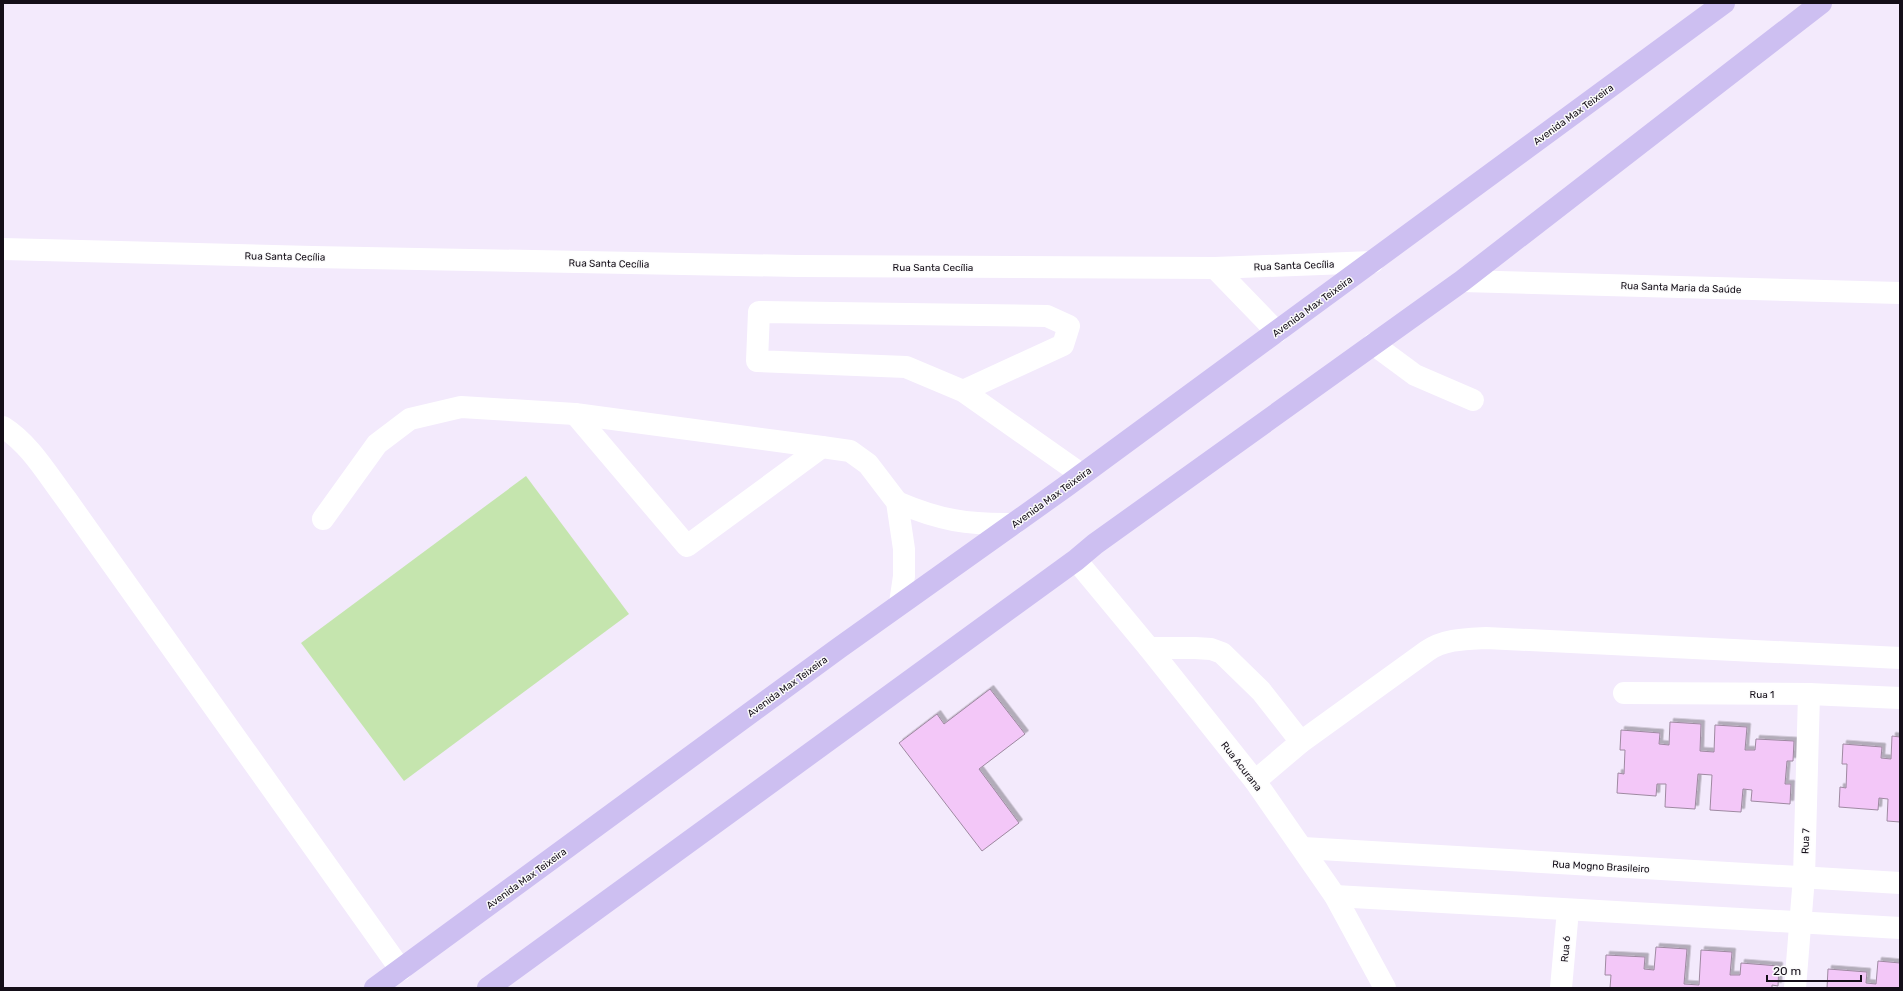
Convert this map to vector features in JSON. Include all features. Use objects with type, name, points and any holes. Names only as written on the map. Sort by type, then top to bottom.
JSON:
[{"type":"main road","name":"Avenida Max Teixeira","points":[[375,988],[900,603],[1014,524],[1373,262],[1724,3]]},
{"type":"main road","points":[[488,988],[1076,560],[1095,544],[1462,280],[1822,3]]},
{"type":"street","name":"Rua Santa Cecília","points":[[3,249],[313,257],[797,266],[1215,268],[1373,262]]},
{"type":"street","points":[[1215,268],[1277,332]]},
{"type":"street","name":"Rua Santa Maria da Saúde","points":[[1462,280],[1900,293]]},
{"type":"street","points":[[963,392],[1063,345],[1069,326],[1047,316],[759,312],[757,361],[906,367],[963,392],[1081,474]]},
{"type":"street","points":[[1373,344],[1415,375],[1473,400]]},
{"type":"street","points":[[322,519],[377,444],[410,418],[461,407],[575,414],[850,451],[868,464],[897,502],[904,549],[904,576],[900,603]]},
{"type":"street","points":[[575,414],[687,546],[822,447]]},
{"type":"street","points":[[3,427],[11,432],[30,450],[66,499],[401,970]]},
{"type":"street","points":[[897,502],[924,513],[952,521],[983,525],[1014,524]]},
{"type":"street","name":"Rua Acurana","points":[[1076,560],[1149,648],[1254,781],[1303,848],[1335,896],[1385,988]]},
{"type":"street","points":[[1254,781],[1301,742],[1427,651],[1438,645],[1459,639],[1486,638],[1900,658]]},
{"type":"street","points":[[1149,648],[1211,649],[1222,653],[1261,692],[1301,742]]},
{"type":"street","name":"Rua 1","points":[[1624,693],[1809,694],[1900,698]]},
{"type":"street","name":"Rua 7","points":[[1795,988],[1804,877],[1809,694]]},
{"type":"street","name":"Rua Mogno Brasileiro","points":[[1303,848],[1900,883]]},
{"type":"street","points":[[1335,896],[1900,928]]},
{"type":"street","name":"Rua 6","points":[[1561,988],[1568,910]]},
{"type":"green space","points":[[526,476],[629,614],[404,781],[301,643]]},
{"type":"building","points":[[990,689],[1025,734],[979,769],[1019,823],[982,851],[899,743],[937,714],[944,724]]},
{"type":"building","points":[[1670,722],[1701,724],[1700,751],[1714,752],[1715,725],[1747,727],[1745,750],[1755,750],[1756,739],[1794,741],[1793,761],[1787,761],[1785,784],[1791,784],[1790,804],[1751,801],[1752,790],[1743,789],[1741,812],[1710,810],[1712,775],[1698,774],[1695,809],[1665,807],[1666,784],[1657,784],[1656,796],[1617,793],[1618,773],[1624,774],[1625,750],[1620,750],[1621,730],[1660,733],[1659,744],[1669,745]]},
{"type":"building","points":[[1892,736],[1900,737],[1900,822],[1887,821],[1888,799],[1879,798],[1878,810],[1839,807],[1840,787],[1846,788],[1847,764],[1842,764],[1843,744],[1882,747],[1881,758],[1891,759]]},
{"type":"building","points":[[1656,947],[1687,949],[1684,984],[1699,985],[1701,950],[1732,952],[1730,975],[1740,975],[1741,963],[1779,966],[1778,986],[1772,985],[1772,988],[1610,988],[1611,975],[1605,975],[1606,955],[1645,957],[1644,969],[1654,970]]},
{"type":"building","points":[[1878,961],[1900,963],[1900,988],[1827,988],[1828,969],[1867,972],[1866,983],[1876,984]]}]
